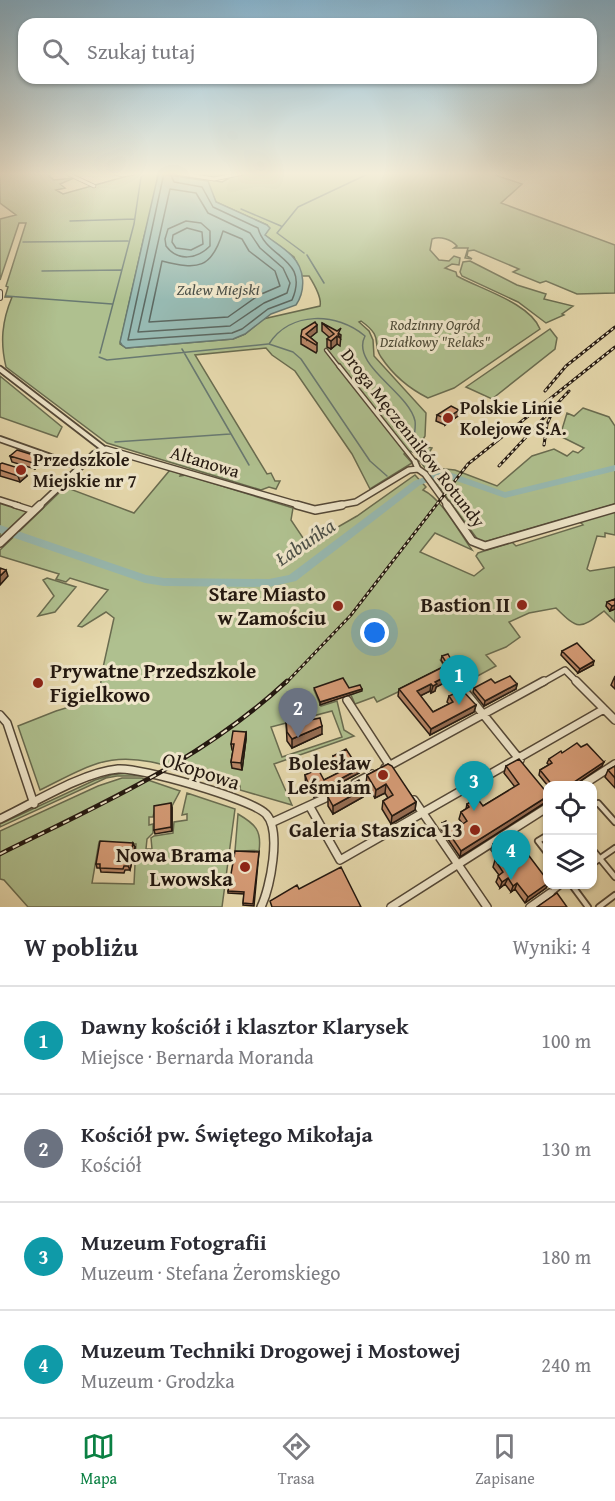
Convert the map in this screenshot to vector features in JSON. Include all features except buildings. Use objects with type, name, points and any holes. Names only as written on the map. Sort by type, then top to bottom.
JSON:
[{"type":"street","points":[[0,292],[0,298]]},
{"type":"street","name":"Droga Męczenników Rotundy","points":[[326,350],[415,462],[418,469],[425,474],[472,541],[483,546],[491,546],[615,508]]},
{"type":"street","name":"Altanowa","points":[[0,369],[104,449],[315,510],[356,502],[409,470],[418,469]]},
{"type":"street","points":[[0,439],[79,467]]},
{"type":"street","points":[[0,543],[79,467],[104,449]]},
{"type":"street","points":[[0,500],[34,511]]},
{"type":"street","points":[[351,785],[565,670],[615,720]]},
{"type":"street","points":[[458,683],[525,767]]},
{"type":"street","points":[[347,700],[395,773]]},
{"type":"street","points":[[310,807],[340,860],[604,709]]},
{"type":"street","points":[[1,715],[7,723],[34,804]]},
{"type":"street","points":[[589,781],[615,764]]},
{"type":"street","name":"Okopowa","points":[[0,819],[101,773],[129,769],[247,805],[266,814],[271,824]]},
{"type":"street","points":[[261,907],[268,889],[273,840],[271,824],[341,790]]},
{"type":"street","points":[[411,796],[487,907]]},
{"type":"street","points":[[597,804],[615,822]]},
{"type":"street","points":[[392,907],[543,810]]},
{"type":"street","points":[[543,838],[537,841],[543,848]]},
{"type":"street","points":[[597,860],[615,848]]},
{"type":"street","points":[[597,855],[615,877]]},
{"type":"street","points":[[530,907],[556,889]]},
{"type":"street","points":[[574,889],[588,907]]},
{"type":"street","points":[[599,907],[615,895]]},
{"type":"green space","name":"Rodzinny Ogród Działkowy \"Relaks\"","points":[[15,215],[150,215],[120,344],[126,348],[233,339],[245,334],[263,319],[320,306],[319,295],[315,287],[309,276],[302,276],[294,257],[265,235],[267,225],[246,215],[534,215],[615,245],[615,293],[577,294],[546,281],[540,283],[513,272],[519,269],[474,250],[468,251],[467,256],[472,259],[465,258],[468,248],[454,248],[457,246],[445,239],[432,239],[430,250],[439,260],[449,261],[454,256],[460,258],[459,265],[452,264],[445,268],[515,304],[535,320],[540,329],[454,388],[428,398],[396,376],[378,352],[373,332],[361,321],[359,322],[369,331],[373,340],[374,356],[426,413],[425,436],[415,453],[410,451],[404,454],[412,463],[370,489],[352,454],[295,371],[266,348],[195,355],[267,474],[271,473],[275,481],[280,481],[276,489],[269,487],[261,490],[107,443],[6,367],[3,332],[12,297],[5,297],[8,287],[6,286],[26,223],[19,223],[0,280],[0,219]]},
{"type":"green space","points":[[470,261],[517,285],[546,294],[544,299],[573,306],[562,314],[564,315],[546,323],[518,302],[462,276],[460,272],[463,262]]},
{"type":"green space","points":[[550,329],[557,338],[555,349],[492,399],[466,387]]},
{"type":"green space","points":[[0,376],[62,427],[57,437],[0,417]]},
{"type":"green space","points":[[583,408],[609,417],[615,426],[615,504],[484,542],[478,540],[419,460],[428,447],[432,448],[424,461],[435,468],[455,470],[497,486],[532,456],[554,449],[567,456],[573,451],[578,453],[584,448],[560,436],[567,413],[574,416]]},
{"type":"green space","points":[[170,470],[181,474],[180,476],[186,475],[293,508],[291,520],[303,538],[312,542],[357,516],[415,475],[426,487],[423,490],[443,508],[472,550],[435,533],[420,552],[474,576],[484,568],[476,556],[478,553],[512,542],[516,546],[583,525],[580,522],[615,511],[615,535],[605,533],[605,537],[597,536],[587,569],[590,571],[615,567],[615,622],[604,611],[580,625],[570,621],[556,608],[529,613],[509,622],[520,637],[506,647],[486,655],[496,666],[463,684],[454,659],[451,660],[457,676],[453,667],[441,661],[451,677],[449,679],[442,671],[377,702],[374,697],[355,704],[351,695],[361,690],[314,690],[321,706],[337,701],[344,730],[354,736],[274,764],[292,805],[240,790],[240,786],[226,781],[224,785],[179,769],[131,759],[99,763],[40,790],[18,726],[99,698],[102,672],[114,618],[106,612],[82,627],[78,626],[108,590],[70,578],[66,582],[56,579],[59,574],[0,556],[0,550],[65,487],[134,513]],"holes":[[[332,711],[342,737],[282,757],[271,727]]]},
{"type":"green space","points":[[0,502],[25,510],[26,513],[0,538]]},
{"type":"green space","points":[[47,578],[76,587],[55,612],[38,616],[54,596],[43,580]]},
{"type":"green space","points":[[126,773],[143,776],[106,778],[0,827],[0,824],[95,780]]},
{"type":"green space","points":[[122,778],[142,778],[180,791],[172,806],[155,808],[153,817],[149,817],[149,825],[153,824],[153,833],[147,839],[146,849],[152,849],[151,838],[173,833],[174,822],[187,820],[187,814],[182,815],[187,793],[235,809],[222,907],[28,907],[4,880],[0,879],[0,831],[98,786]],"holes":[[[99,842],[136,844],[134,884],[92,883]]]},
{"type":"green space","points":[[238,814],[256,828],[260,844],[259,851],[235,851]]},
{"type":"water","name":"Zalew Miejski","points":[[149,215],[246,215],[267,225],[270,228],[265,235],[289,253],[300,267],[303,286],[296,305],[271,314],[245,334],[233,339],[126,348],[120,342]]},
{"type":"waterway","points":[[256,215],[281,226]]},
{"type":"waterway","points":[[291,215],[277,233],[304,253]]},
{"type":"waterway","points":[[70,221],[135,219]]},
{"type":"waterway","points":[[100,353],[135,219]]},
{"type":"waterway","points":[[23,242],[128,241]]},
{"type":"waterway","points":[[307,255],[324,283]]},
{"type":"waterway","points":[[42,271],[121,270]]},
{"type":"waterway","points":[[6,296],[112,304]]},
{"type":"waterway","points":[[387,476],[370,461],[301,359],[293,352],[269,344],[289,325],[301,321],[328,319],[354,328],[365,336],[363,347],[373,368],[411,410],[415,421],[414,440]]},
{"type":"waterway","points":[[184,352],[268,344]]},
{"type":"waterway","points":[[99,357],[107,360],[184,352]]},
{"type":"waterway","points":[[184,352],[249,465]]},
{"type":"waterway","points":[[115,442],[230,434]]},
{"type":"waterway","name":"Łabuńka","points":[[0,529],[145,579],[164,582],[269,583],[292,578],[417,483],[435,476],[449,475],[505,495],[615,468]]},
{"type":"railway","points":[[545,391],[566,366],[615,327]]},
{"type":"railway","points":[[286,683],[351,615],[468,464],[615,347]]},
{"type":"railway","points":[[499,466],[569,391]]},
{"type":"railway","points":[[544,445],[547,424],[552,413]]},
{"type":"railway","points":[[0,854],[114,798],[186,757],[221,734],[287,681]]},
{"type":"place","name":"Polskie Linie Kolejowe S.A.","points":[[448,418]]},
{"type":"place","name":"Przedszkole Miejskie nr 7","points":[[21,470]]},
{"type":"place","name":"Bastion II","points":[[522,605]]},
{"type":"place","name":"Stare Miasto w Zamościu","points":[[338,606]]},
{"type":"place","name":"Prywatne Przedszkole Figielkowo","points":[[38,683]]},
{"type":"place","name":"Dawny kościół i klasztor Klarysek","points":[[459,705]]},
{"type":"place","name":"Kościół pw. Świętego Mikołaja","points":[[298,738]]},
{"type":"place","name":"Bolesław Leśmiam","points":[[383,775]]},
{"type":"place","name":"Muzeum Fotografii","points":[[474,811]]},
{"type":"place","name":"Galeria Staszica 13","points":[[475,830]]},
{"type":"place","name":"Nowa Brama Lwowska","points":[[245,867]]},
{"type":"place","name":"Muzeum Techniki Drogowej i Mostowej","points":[[511,880]]}]
